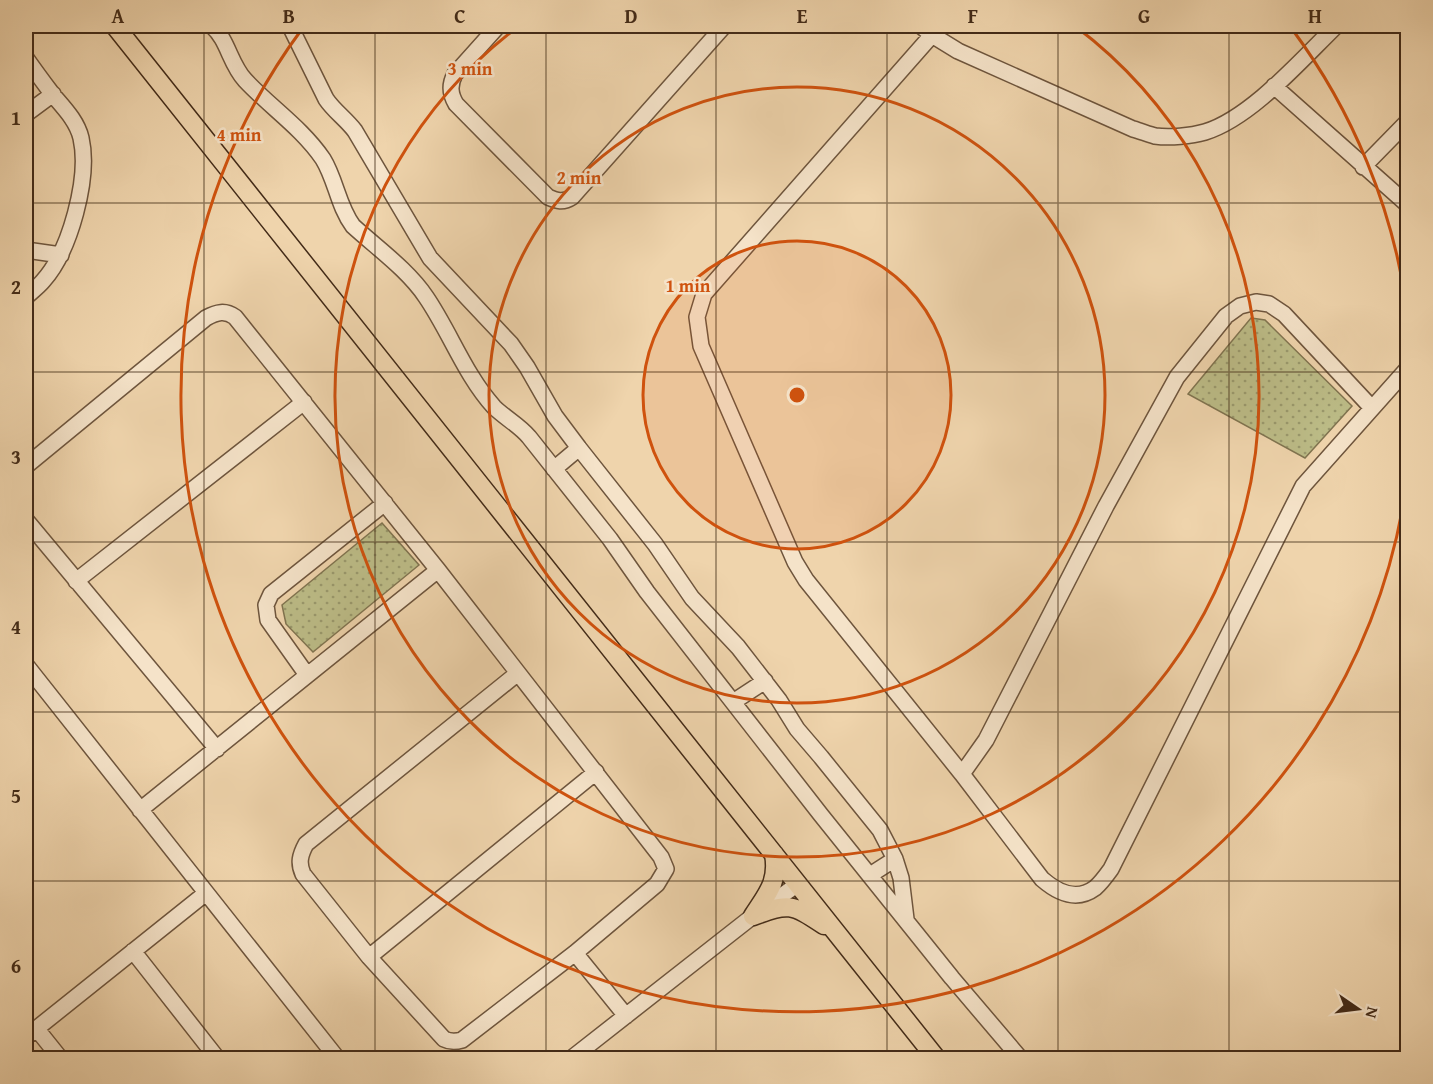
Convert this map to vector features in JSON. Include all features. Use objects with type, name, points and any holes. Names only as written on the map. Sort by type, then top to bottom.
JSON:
[{"type":"main road","points":[[115,26],[936,1059]]},
{"type":"main road","points":[[753,916],[775,878],[774,854]]},
{"type":"main road","points":[[753,916],[778,907],[794,908],[801,910],[838,934]]},
{"type":"street","points":[[212,26],[219,33],[244,79],[298,129],[325,162],[342,207],[353,226],[418,287],[428,300],[464,363],[494,407],[522,429],[610,539],[647,592],[821,815],[1020,1059]]},
{"type":"street","points":[[290,26],[326,99],[355,131],[430,258],[511,344],[555,416],[649,535],[692,598],[738,646],[779,700],[797,729],[880,830],[895,859],[901,878],[906,920]]},
{"type":"street","points":[[498,26],[455,74],[451,81],[452,97],[456,104],[548,196],[561,201],[572,197],[724,26]]},
{"type":"street","points":[[1336,26],[1274,86],[1244,111],[1206,131],[1180,136],[1157,136],[1133,129],[958,51],[926,30],[704,294],[697,317],[701,346],[795,562],[806,580],[962,774],[1042,879],[1053,889],[1064,894],[1081,894],[1094,889],[1111,869],[1303,486],[1407,368]]},
{"type":"street","points":[[26,58],[73,120],[81,137],[83,160],[80,193],[61,255],[42,283],[26,297]]},
{"type":"street","points":[[1274,86],[1407,205]]},
{"type":"street","points":[[26,114],[53,94]]},
{"type":"street","points":[[1363,167],[1407,121]]},
{"type":"street","points":[[26,250],[61,255]]},
{"type":"street","points":[[962,774],[986,740],[1106,506],[1177,377],[1226,316],[1240,306],[1256,302],[1269,304],[1284,314],[1371,407]]},
{"type":"street","points":[[26,466],[206,318],[222,312],[235,317],[438,570],[661,857],[666,869],[657,884],[574,953],[462,1040],[453,1042],[444,1039],[369,957],[303,874],[300,867],[302,851],[306,844],[518,673]]},
{"type":"street","points":[[76,581],[304,402]]},
{"type":"street","points":[[554,469],[579,448]]},
{"type":"street","points":[[307,675],[268,620],[266,605],[268,599],[384,503]]},
{"type":"street","points":[[26,520],[217,749]]},
{"type":"street","points":[[140,810],[438,570]]},
{"type":"street","points":[[26,665],[337,1059]]},
{"type":"street","points":[[733,702],[765,681]]},
{"type":"street","points":[[369,957],[596,772]]},
{"type":"street","points":[[870,875],[895,859]]},
{"type":"street","points":[[572,1059],[753,916],[798,884]]},
{"type":"street","points":[[60,1059],[31,1033],[206,893]]},
{"type":"street","points":[[133,951],[217,1059]]},
{"type":"street","points":[[574,953],[626,1016]]},
{"type":"green space","points":[[1251,318],[1265,320],[1352,406],[1305,458],[1188,394]]},
{"type":"green space","points":[[382,523],[419,565],[313,652],[286,624],[282,605]]}]
